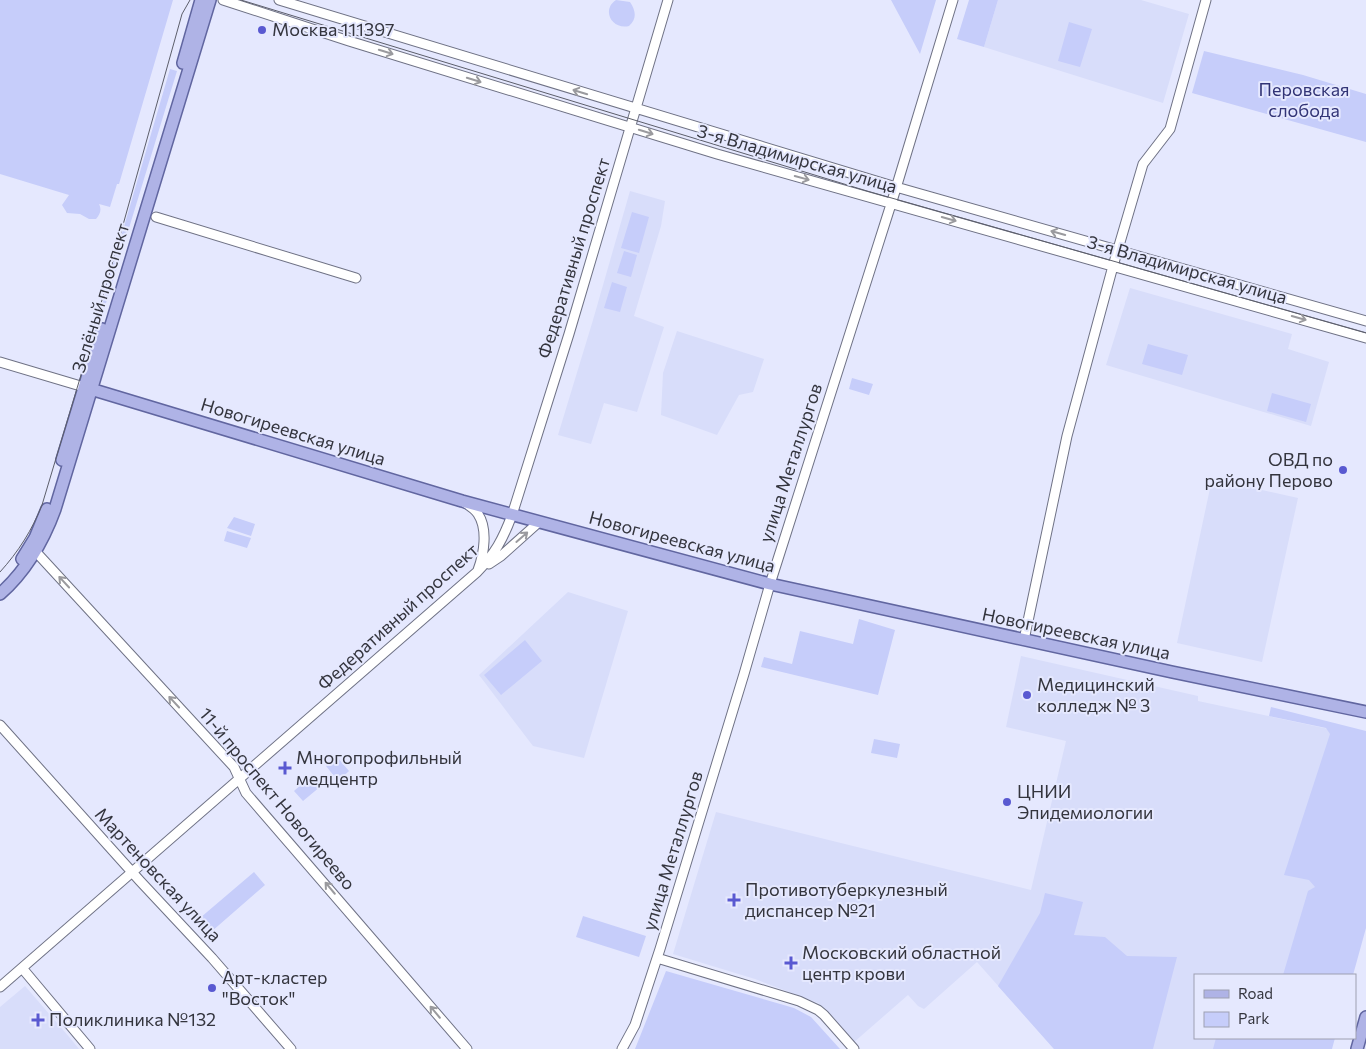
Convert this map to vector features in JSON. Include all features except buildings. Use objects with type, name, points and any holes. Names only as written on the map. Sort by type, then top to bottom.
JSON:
[{"type":"main road","name":"Зелёный проспект","points":[[0,594],[14,581],[36,552],[55,509],[88,388],[201,0]]},
{"type":"main road","name":"Зелёный проспект","points":[[0,584],[8,578],[24,557],[46,513],[88,388],[210,0]]},
{"type":"main road","name":"Новогиреевская улица","points":[[88,388],[462,501],[770,584],[1366,712]]},
{"type":"main road","points":[[1357,1049],[1366,1017]]},
{"type":"street","name":"3-я Владимирская улица","points":[[223,0],[349,41],[755,165],[1366,338]]},
{"type":"street","name":"3-я Владимирская улица","points":[[279,0],[896,187],[1366,321]]},
{"type":"street","name":"Федеративный проспект","points":[[0,987],[490,559],[504,537],[512,515],[569,334],[668,0]]},
{"type":"street","name":"улица Металлургов","points":[[622,1049],[635,1025],[657,958],[770,584],[892,203],[953,0]]},
{"type":"street","points":[[1024,640],[1067,436],[1113,266],[1143,164],[1170,129],[1206,0]]},
{"type":"street","points":[[156,217],[356,278]]},
{"type":"street","name":"Новогиреевская улица","points":[[0,362],[88,388]]},
{"type":"street","points":[[462,501],[473,508],[479,515],[482,527],[484,539],[482,558],[477,572]]},
{"type":"street","points":[[477,572],[501,556],[539,522]]},
{"type":"street","name":"11-й проспект Новогиреево","points":[[36,552],[234,767],[246,792],[467,1049]]},
{"type":"street","name":"Мартеновская улица","points":[[0,725],[212,958],[291,1049]]},
{"type":"street","points":[[657,958],[805,1003],[824,1015],[854,1049]]},
{"type":"street","points":[[22,968],[90,1049]]},
{"type":"shaded area","points":[[998,0],[1141,0],[1189,14],[1163,103],[984,47]]},
{"type":"shaded area","points":[[630,191],[665,201],[661,226],[634,316],[664,327],[637,412],[604,403],[591,444],[558,435]]},
{"type":"shaded area","points":[[1130,288],[1292,334],[1288,349],[1329,362],[1311,426],[1106,365]]},
{"type":"shaded area","points":[[677,331],[764,359],[753,392],[739,395],[717,435],[661,415],[663,373]]},
{"type":"shaded area","points":[[1212,479],[1298,498],[1262,662],[1177,643]]},
{"type":"shaded area","points":[[568,592],[628,611],[584,758],[533,746],[479,675]]},
{"type":"shaded area","points":[[1021,656],[1198,696],[1198,701],[1366,737],[1335,974],[1194,974],[1194,1039],[1317,1039],[1314,1049],[1054,1049],[977,962],[924,1009],[918,1006],[908,995],[853,1043],[818,1003],[755,979],[673,954],[716,812],[1031,890],[1066,741],[1006,727]]},
{"type":"shaded area","points":[[25,986],[79,1049],[0,1049],[0,1007]]},
{"type":"green space","points":[[0,0],[173,0],[119,184],[117,184],[110,207],[99,204],[100,212],[96,219],[89,219],[80,214],[67,213],[62,205],[69,195],[0,174]]},
{"type":"green space","points":[[616,0],[630,2],[632,5],[634,18],[629,26],[618,25],[613,22],[609,14],[609,9]]},
{"type":"green space","points":[[891,0],[936,0],[920,54]]},
{"type":"green space","points":[[969,0],[998,0],[984,47],[957,39]]},
{"type":"green space","points":[[1069,22],[1092,29],[1080,67],[1058,61]]},
{"type":"green space","name":"Перовская слобода","points":[[1204,51],[1303,75],[1366,94],[1366,142],[1192,93]]},
{"type":"green space","points":[[170,69],[177,71],[85,372],[111,271]]},
{"type":"green space","points":[[632,212],[649,217],[639,253],[621,248]]},
{"type":"green space","points":[[624,251],[637,255],[631,277],[617,273]]},
{"type":"green space","points":[[612,282],[627,287],[620,312],[604,308]]},
{"type":"green space","points":[[1148,344],[1188,355],[1182,375],[1142,364]]},
{"type":"green space","points":[[852,378],[873,384],[869,395],[849,389]]},
{"type":"green space","points":[[1272,393],[1311,404],[1306,422],[1267,411]]},
{"type":"green space","points":[[234,517],[255,524],[251,536],[227,528]]},
{"type":"green space","points":[[227,531],[251,538],[247,548],[224,541]]},
{"type":"green space","points":[[859,619],[895,630],[878,695],[761,667],[764,657],[792,664],[800,631],[853,644]]},
{"type":"green space","points":[[525,640],[542,661],[501,695],[484,675]]},
{"type":"green space","points":[[1271,707],[1366,731],[1366,928],[1353,974],[1283,974],[1308,891],[1315,887],[1309,880],[1284,875],[1330,734],[1326,728],[1269,716]]},
{"type":"green space","points":[[874,739],[900,744],[897,758],[871,753]]},
{"type":"green space","points":[[337,757],[349,771],[338,781],[326,766]]},
{"type":"green space","points":[[312,775],[321,786],[303,801],[294,791]]},
{"type":"green space","points":[[254,872],[265,885],[211,932],[200,918]]},
{"type":"green space","points":[[1045,893],[1083,902],[1074,935],[1105,937],[1127,956],[1177,957],[1153,1049],[1054,1049],[998,986],[1040,913]]},
{"type":"green space","points":[[583,916],[646,936],[639,957],[576,937]]},
{"type":"green space","points":[[666,971],[794,1008],[811,1017],[840,1049],[635,1049]]},
{"type":"green space","points":[[1216,1039],[1335,1039],[1332,1049],[1213,1049]]},
{"type":"tram line","points":[[0,572],[24,540],[42,505],[81,375],[182,14],[190,0]]},
{"type":"tram line","points":[[241,0],[867,191],[1366,333]]},
{"type":"place","name":"Москва 111397","points":[[262,30]]},
{"type":"place","name":"ОВД по району Перово","points":[[1343,470]]},
{"type":"place","name":"Медицинский колледж № 3","points":[[1027,695]]},
{"type":"place","name":"Многопрофильный медцентр","points":[[285,768]]},
{"type":"place","name":"ЦНИИ Эпидемиологии","points":[[1007,802]]},
{"type":"place","name":"Противотуберкулезный диспансер №21","points":[[734,900]]},
{"type":"place","name":"Московский областной центр крови","points":[[791,963]]},
{"type":"place","name":"Арт-кластер \"Восток\"","points":[[212,988]]},
{"type":"place","name":"Поликлиника №132","points":[[38,1020]]}]
